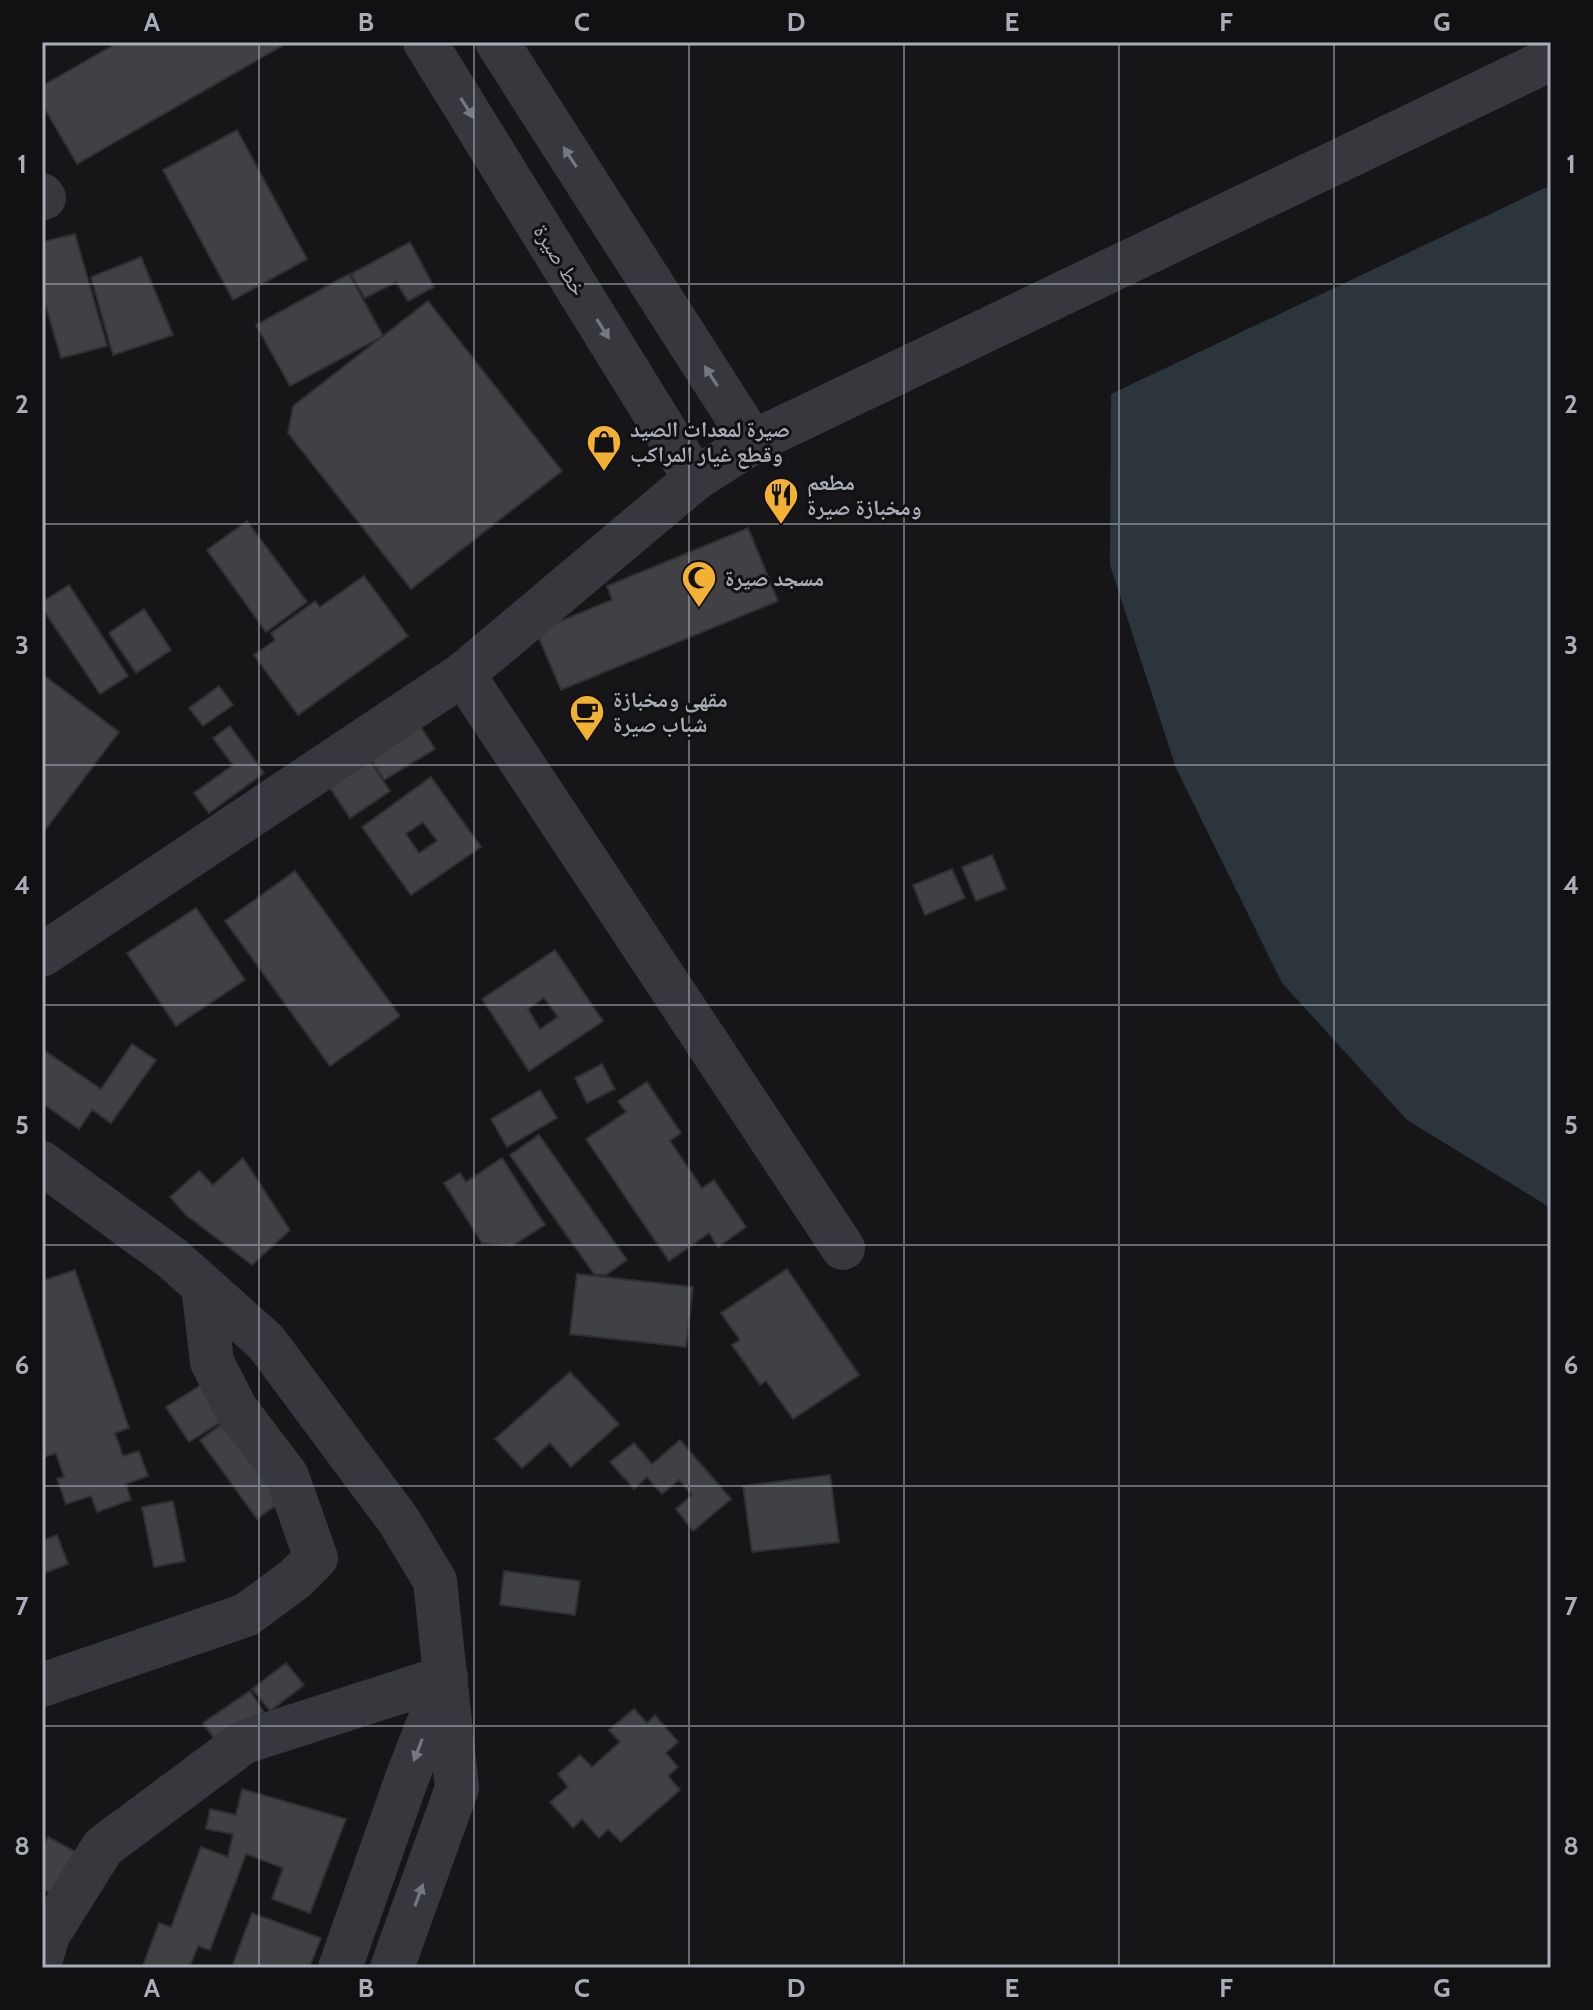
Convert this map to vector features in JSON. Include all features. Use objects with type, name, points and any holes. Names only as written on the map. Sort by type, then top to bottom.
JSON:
[{"type":"street","name":"خط صيرة","points":[[425,42],[695,479]]},
{"type":"street","points":[[497,42],[753,442]]},
{"type":"street","points":[[42,955],[463,674],[695,479],[753,442],[1551,59]]},
{"type":"street","points":[[463,674],[843,1248]]},
{"type":"street","points":[[42,1163],[172,1258],[266,1342],[399,1521],[435,1581],[457,1788],[392,1968]]},
{"type":"street","points":[[42,1685],[246,1615],[295,1579],[316,1558],[287,1476],[236,1409],[212,1362],[203,1286]]},
{"type":"street","points":[[42,1956],[48,1935],[103,1847],[244,1742],[446,1677]]},
{"type":"street","points":[[340,1968],[446,1677]]},
{"type":"shaded area","points":[[1551,185],[1551,1208],[1407,1120],[1282,983],[1176,768],[1110,565],[1111,394]]},
{"type":"building","points":[[119,42],[285,44],[77,164],[42,104],[42,86]]},
{"type":"building","points":[[237,130],[307,259],[233,300],[163,170]]},
{"type":"building","points":[[75,234],[107,346],[61,358],[42,293],[42,242]]},
{"type":"building","points":[[410,242],[434,287],[408,301],[396,282],[365,298],[351,274]]},
{"type":"building","points":[[141,257],[173,335],[113,355],[91,277]]},
{"type":"building","points":[[349,274],[383,336],[290,386],[256,325]]},
{"type":"building","points":[[428,301],[562,471],[411,589],[288,433],[293,406]]},
{"type":"building","points":[[247,521],[307,602],[266,632],[207,550]]},
{"type":"building","points":[[748,528],[778,601],[561,690],[536,631],[612,600],[607,586]]},
{"type":"building","points":[[364,576],[408,636],[298,715],[254,655],[275,640],[271,633],[315,601],[320,607]]},
{"type":"building","points":[[69,585],[128,676],[100,694],[42,608],[42,602]]},
{"type":"building","points":[[144,609],[171,650],[136,673],[109,633]]},
{"type":"building","points":[[42,674],[119,732],[42,834]]},
{"type":"building","points":[[219,686],[233,705],[203,726],[189,708]]},
{"type":"building","points":[[411,712],[435,749],[384,780],[361,743]]},
{"type":"building","points":[[230,726],[264,773],[209,813],[194,793],[233,765],[213,738]]},
{"type":"building","points":[[364,752],[390,791],[350,818],[324,779]]},
{"type":"building","points":[[431,777],[481,847],[411,895],[362,827]],"holes":[[[423,822],[437,841],[419,853],[406,834]]]},
{"type":"building","points":[[992,855],[1006,889],[976,901],[962,867]]},
{"type":"building","points":[[952,869],[965,898],[925,915],[913,885]]},
{"type":"building","points":[[295,871],[400,1016],[330,1066],[225,921]]},
{"type":"building","points":[[196,908],[245,980],[176,1026],[127,953]]},
{"type":"building","points":[[555,950],[603,1021],[529,1071],[482,999]],"holes":[[[544,998],[558,1017],[540,1029],[528,1009]]]},
{"type":"building","points":[[132,1044],[156,1060],[111,1123],[92,1110],[79,1129],[42,1103],[42,1049],[101,1089]]},
{"type":"building","points":[[602,1064],[615,1089],[587,1103],[575,1078]]},
{"type":"building","points":[[647,1082],[681,1133],[670,1141],[702,1188],[714,1180],[746,1227],[718,1247],[709,1233],[669,1261],[586,1139],[626,1112],[618,1101]]},
{"type":"building","points":[[540,1090],[557,1118],[507,1147],[491,1119]]},
{"type":"building","points":[[539,1135],[627,1260],[606,1275],[594,1274],[510,1155]]},
{"type":"building","points":[[243,1158],[290,1230],[252,1265],[186,1215],[170,1197],[199,1171],[213,1185]]},
{"type":"building","points":[[502,1158],[545,1225],[512,1246],[482,1243],[444,1183],[460,1173],[466,1182]]},
{"type":"building","points":[[787,1269],[859,1375],[793,1419],[766,1381],[760,1385],[732,1345],[740,1340],[721,1313]]},
{"type":"building","points":[[75,1270],[129,1428],[115,1433],[123,1456],[139,1451],[148,1476],[126,1484],[131,1500],[97,1512],[91,1496],[66,1504],[57,1479],[64,1477],[56,1453],[42,1458],[42,1281]]},
{"type":"building","points":[[577,1274],[693,1287],[686,1347],[570,1334]]},
{"type":"building","points":[[230,1367],[253,1402],[189,1442],[166,1407]]},
{"type":"building","points":[[570,1372],[619,1424],[571,1467],[550,1443],[522,1468],[495,1439]]},
{"type":"building","points":[[229,1419],[286,1498],[257,1519],[200,1440]]},
{"type":"building","points":[[680,1440],[731,1499],[693,1531],[676,1509],[692,1495],[679,1480],[662,1494],[647,1477],[634,1489],[610,1462],[634,1443],[652,1464]]},
{"type":"building","points":[[830,1475],[839,1542],[752,1552],[743,1486]]},
{"type":"building","points":[[173,1501],[185,1561],[154,1567],[142,1507]]},
{"type":"building","points":[[57,1535],[68,1564],[42,1574],[42,1541]]},
{"type":"building","points":[[504,1571],[580,1581],[575,1615],[500,1605]]},
{"type":"building","points":[[286,1663],[304,1685],[270,1711],[252,1689]]},
{"type":"building","points":[[250,1691],[264,1712],[218,1744],[203,1723]]},
{"type":"building","points":[[634,1709],[647,1723],[655,1715],[678,1742],[666,1753],[678,1767],[668,1776],[680,1790],[621,1842],[608,1829],[599,1838],[582,1819],[573,1828],[550,1802],[568,1787],[558,1774],[580,1755],[592,1767],[620,1742],[609,1730]]},
{"type":"building","points":[[242,1789],[346,1819],[310,1913],[272,1899],[283,1868],[246,1854],[210,1950],[198,1946],[189,1968],[142,1968],[159,1923],[171,1927],[201,1847],[228,1857],[233,1834],[206,1829],[210,1809],[236,1815]]},
{"type":"building","points":[[48,1837],[87,1858],[65,1900],[42,1889],[42,1849]]},
{"type":"building","points":[[252,1913],[321,1938],[309,1968],[232,1967]]},
{"type":"place","name":"صيرة لمعدات الصيد وقطع غيار المراكب","points":[[604,473]]},
{"type":"place","name":"مطعم ومخبازة صيرة","points":[[781,526]]},
{"type":"place","name":"مسجد صيرة","points":[[699,609]]},
{"type":"place","name":"مقهى ومخبازة شباب صيرة","points":[[587,743]]}]
